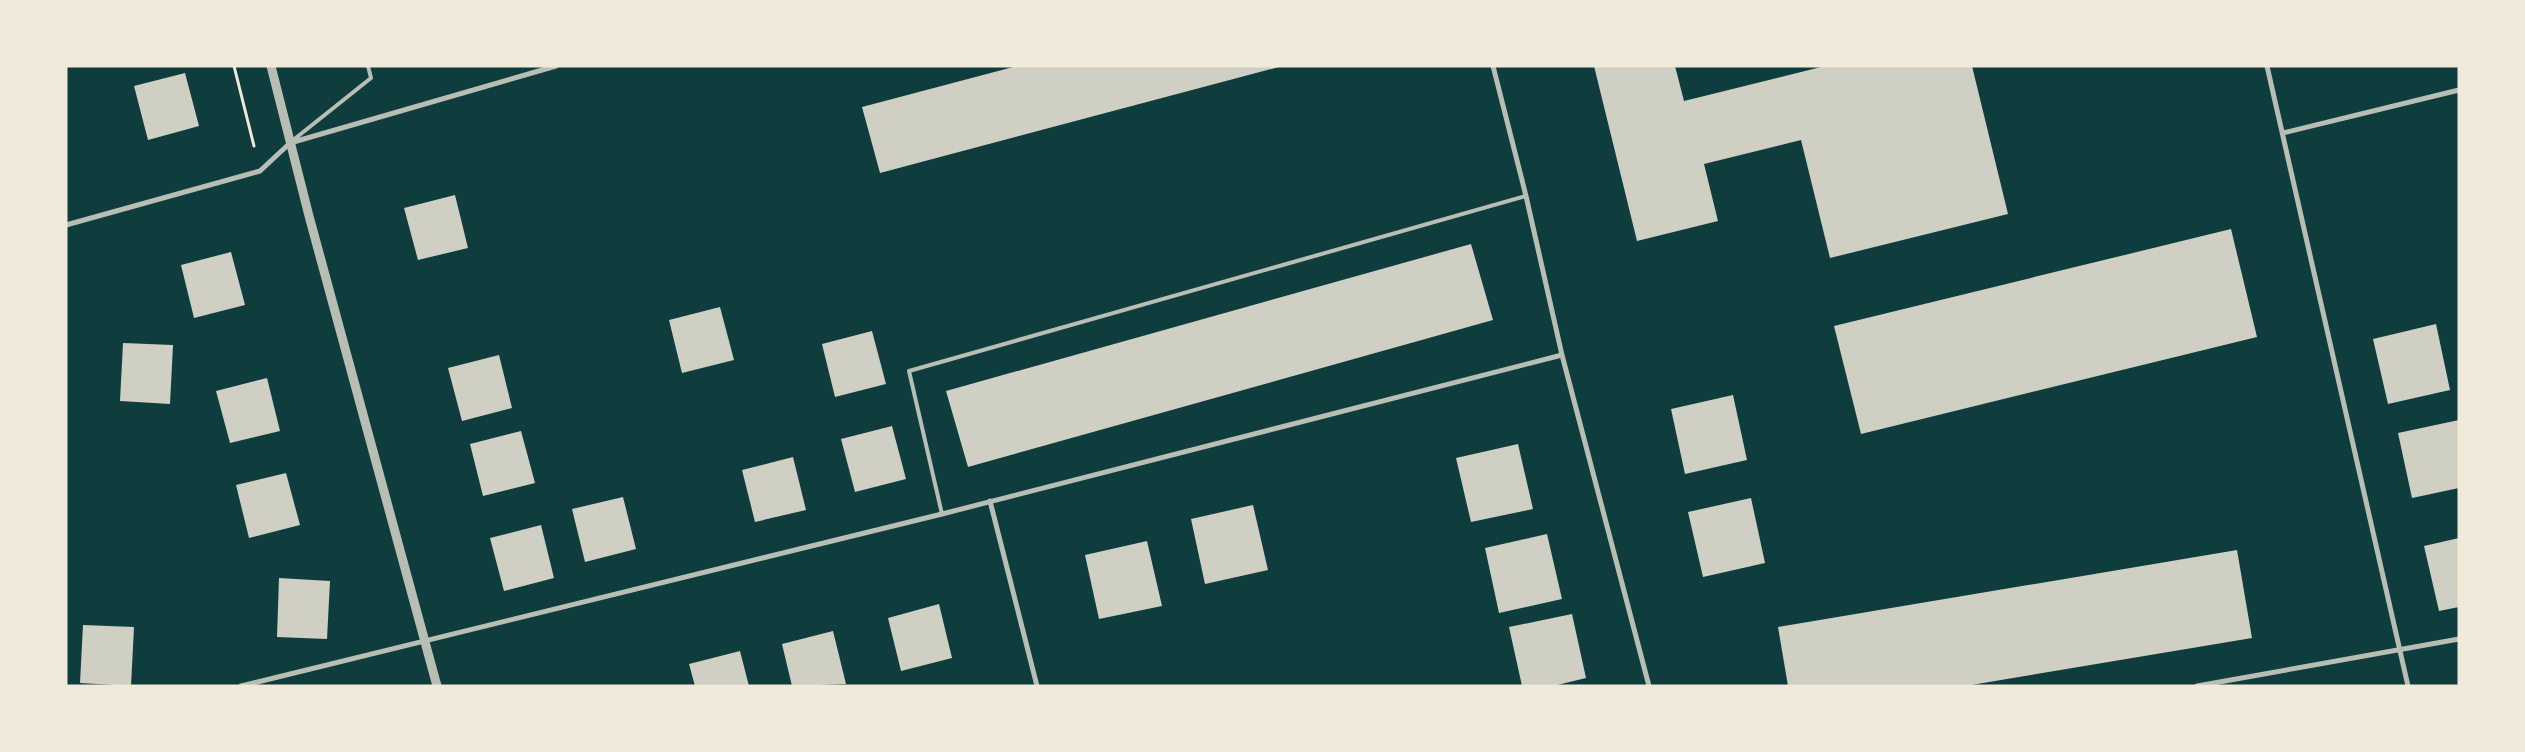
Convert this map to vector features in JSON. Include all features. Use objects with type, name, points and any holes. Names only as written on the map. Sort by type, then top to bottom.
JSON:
[{"type":"street","points":[[271,66],[290,143],[437,686]]},
{"type":"street","points":[[66,225],[260,171],[290,143],[556,66]]},
{"type":"street","points":[[1493,66],[1526,196],[1562,355],[1649,686]]},
{"type":"street","points":[[2267,66],[2408,686]]},
{"type":"street","points":[[2283,133],[2459,90]]},
{"type":"street","points":[[241,686],[942,514],[1562,355]]},
{"type":"street","points":[[990,501],[1038,686]]},
{"type":"street","points":[[2197,686],[2459,639]]},
{"type":"lane","points":[[290,143],[371,78],[368,66]]},
{"type":"lane","points":[[942,514],[909,371],[1526,196]]},
{"type":"path","points":[[234,66],[260,171]]},
{"type":"building","points":[[1017,66],[1279,67],[880,173],[862,107]]},
{"type":"building","points":[[1594,66],[1675,66],[1684,101],[1825,66],[1972,66],[2008,214],[1830,258],[1801,140],[1704,164],[1718,221],[1637,241]]},
{"type":"building","points":[[185,73],[199,126],[148,140],[134,86]]},
{"type":"building","points":[[455,195],[468,248],[418,260],[404,208]]},
{"type":"building","points":[[2231,229],[2257,337],[1861,434],[1834,326]]},
{"type":"building","points":[[1471,244],[1493,320],[968,467],[946,391]]},
{"type":"building","points":[[231,252],[245,305],[194,318],[181,265]]},
{"type":"building","points":[[720,307],[734,360],[682,373],[669,320]]},
{"type":"building","points":[[2436,324],[2450,390],[2388,404],[2373,339]]},
{"type":"building","points":[[872,331],[886,384],[835,397],[822,344]]},
{"type":"building","points":[[123,343],[173,345],[170,404],[120,401]]},
{"type":"building","points":[[499,355],[512,408],[462,421],[448,368]]},
{"type":"building","points":[[267,378],[280,431],[230,443],[216,391]]},
{"type":"building","points":[[1733,395],[1747,460],[1685,474],[1671,409]]},
{"type":"building","points":[[2459,420],[2459,488],[2412,498],[2398,433]]},
{"type":"building","points":[[892,426],[906,479],[855,492],[841,439]]},
{"type":"building","points":[[521,431],[535,483],[483,496],[470,444]]},
{"type":"building","points":[[1518,444],[1533,509],[1471,522],[1456,458]]},
{"type":"building","points":[[793,457],[806,510],[755,522],[742,470]]},
{"type":"building","points":[[286,473],[300,525],[249,538],[236,485]]},
{"type":"building","points":[[623,497],[636,549],[585,562],[572,509]]},
{"type":"building","points":[[1751,498],[1765,563],[1703,577],[1688,512]]},
{"type":"building","points":[[1253,505],[1268,570],[1205,584],[1191,519]]},
{"type":"building","points":[[541,525],[554,578],[504,591],[490,538]]},
{"type":"building","points":[[1547,534],[1562,599],[1499,613],[1485,548]]},
{"type":"building","points":[[2459,538],[2459,607],[2439,611],[2424,546]]},
{"type":"building","points":[[1147,541],[1162,606],[1099,619],[1085,555]]},
{"type":"building","points":[[2237,550],[2252,638],[1965,686],[1788,686],[1778,627]]},
{"type":"building","points":[[279,578],[330,581],[327,639],[277,637]]},
{"type":"building","points":[[939,604],[952,658],[901,671],[888,618]]},
{"type":"building","points":[[1572,614],[1586,678],[1553,686],[1522,686],[1509,627]]},
{"type":"building","points":[[83,625],[134,627],[131,686],[80,683]]},
{"type":"building","points":[[833,631],[846,684],[792,686],[782,644]]},
{"type":"building","points":[[740,651],[749,686],[695,686],[689,664]]}]
